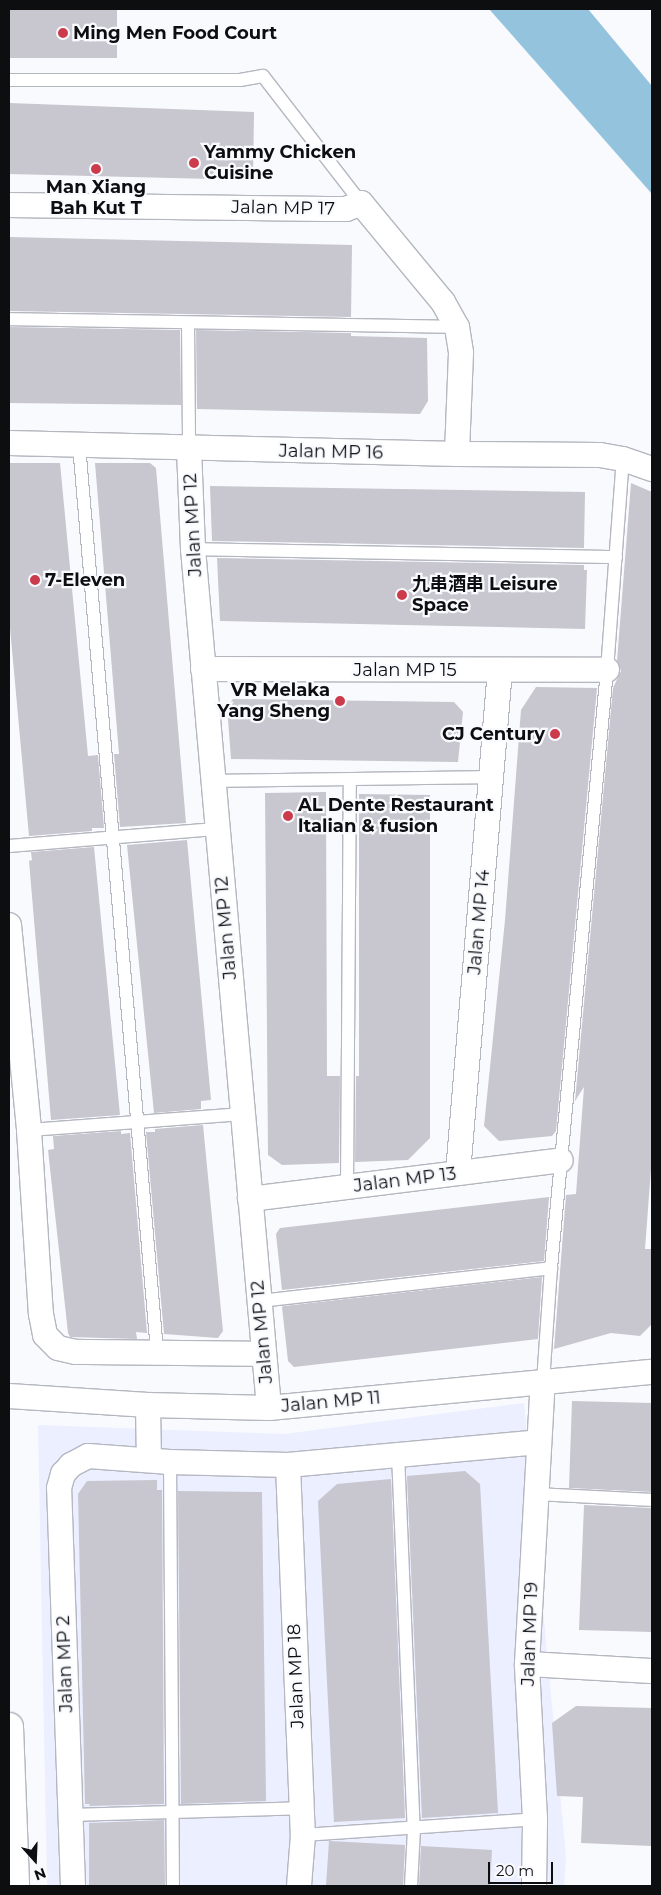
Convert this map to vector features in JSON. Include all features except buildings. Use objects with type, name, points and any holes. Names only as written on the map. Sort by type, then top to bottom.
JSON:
[{"type":"main road","points":[[9,1727],[15,1886]]},
{"type":"street","name":"Jalan MP 17","points":[[9,205],[346,209],[361,203],[443,302],[457,327],[461,353],[457,454]]},
{"type":"street","name":"Jalan MP 16","points":[[9,443],[189,449],[600,455],[623,459],[652,469]]},
{"type":"street","name":"Jalan MP 12","points":[[189,449],[193,549],[203,669],[269,1408]]},
{"type":"street","name":"Jalan MP 15","points":[[203,669],[607,670]]},
{"type":"street","name":"Jalan MP 14","points":[[458,1173],[500,670]]},
{"type":"street","points":[[9,926],[29,1130],[41,1314],[45,1335],[58,1348],[76,1352],[264,1354]]},
{"type":"street","name":"Jalan MP 13","points":[[250,1200],[561,1160]]},
{"type":"street","name":"Jalan MP 11","points":[[9,1396],[148,1405],[269,1408],[652,1372]]},
{"type":"street","name":"Jalan MP 19","points":[[534,1886],[535,1819],[527,1664],[544,1382]]},
{"type":"street","points":[[148,1405],[160,1461],[288,1465],[539,1442]]},
{"type":"street","name":"Jalan MP 2","points":[[73,1886],[59,1488],[63,1474],[71,1465],[88,1456],[160,1461]]},
{"type":"street","name":"Jalan MP 18","points":[[288,1465],[302,1835],[299,1886]]},
{"type":"street","points":[[527,1664],[652,1671]]},
{"type":"lane","points":[[9,80],[240,80],[263,76],[361,203]]},
{"type":"lane","points":[[9,319],[188,324],[457,327]]},
{"type":"lane","points":[[188,324],[189,449]]},
{"type":"lane","points":[[79,445],[157,1352]]},
{"type":"lane","points":[[544,1382],[551,1268],[607,670],[623,459]]},
{"type":"lane","points":[[193,549],[616,557]]},
{"type":"lane","points":[[213,781],[491,777]]},
{"type":"lane","points":[[347,1187],[350,780]]},
{"type":"lane","points":[[9,846],[218,828]]},
{"type":"lane","points":[[29,1130],[243,1114]]},
{"type":"lane","points":[[259,1301],[551,1268]]},
{"type":"lane","points":[[398,1454],[414,1829],[411,1886]]},
{"type":"lane","points":[[160,1461],[174,1886]]},
{"type":"lane","points":[[536,1494],[652,1500]]},
{"type":"lane","points":[[70,1815],[301,1808]]},
{"type":"lane","points":[[302,1835],[414,1829],[535,1819]]},
{"type":"shaded area","points":[[524,1403],[566,1857],[564,1886],[47,1886],[38,1425],[284,1434]]},
{"type":"water","points":[[489,9],[588,9],[652,86],[652,194]]},
{"type":"place","name":"Ming Men Food Court","points":[[63,33]]},
{"type":"place","name":"Yammy Chicken Cuisine","points":[[194,163]]},
{"type":"place","name":"Man Xiang Bah Kut T","points":[[96,169]]},
{"type":"place","name":"7-Eleven","points":[[35,580]]},
{"type":"place","name":"九串酒串 Leisure Space","points":[[402,595]]},
{"type":"place","name":"VR Melaka Yang Sheng","points":[[340,701]]},
{"type":"place","name":"CJ Century","points":[[555,734]]},
{"type":"place","name":"AL Dente Restaurant ltalian & fusion","points":[[288,816]]}]
